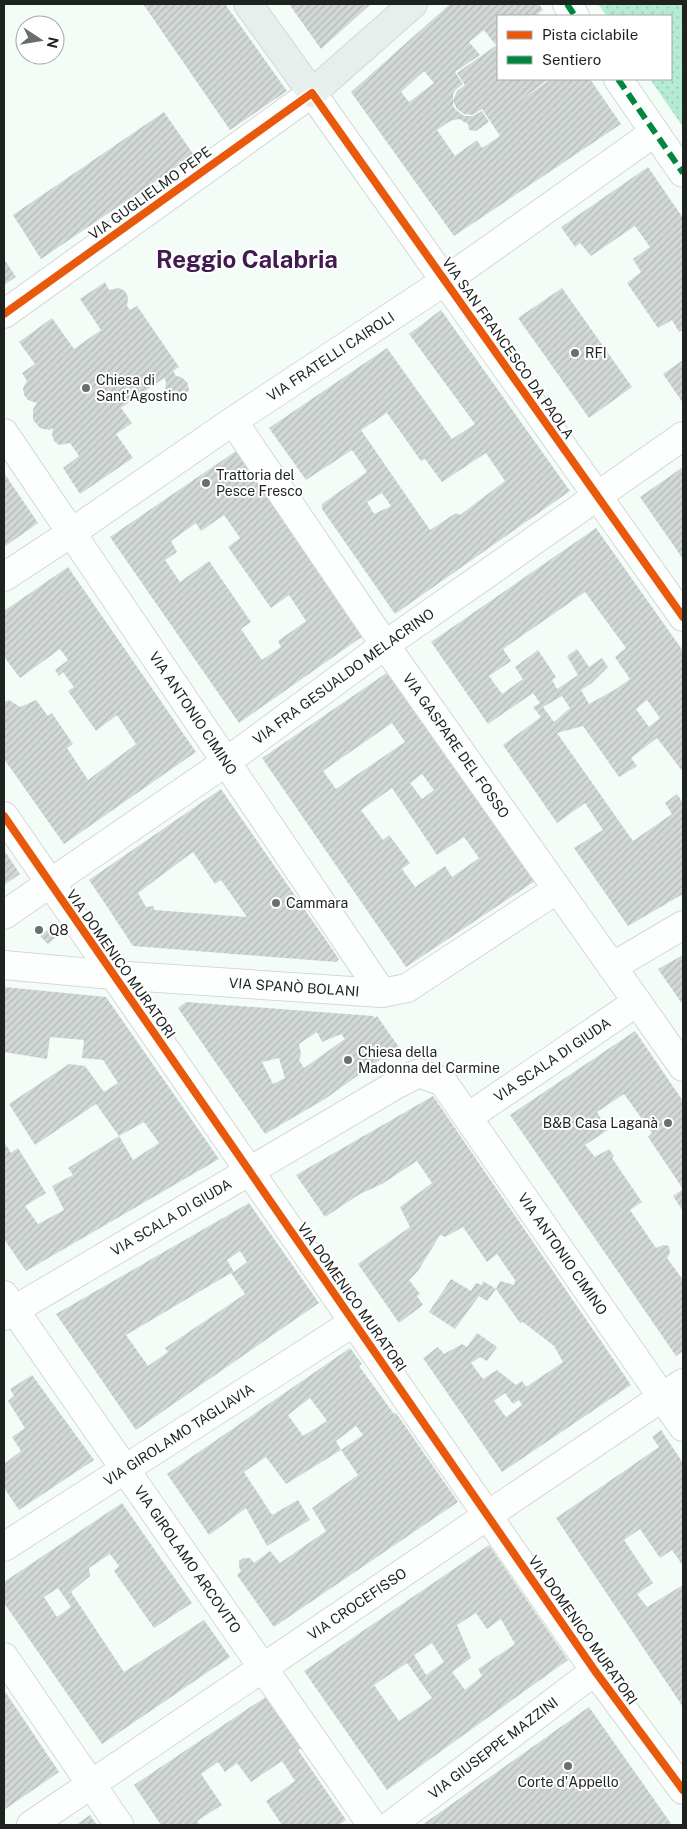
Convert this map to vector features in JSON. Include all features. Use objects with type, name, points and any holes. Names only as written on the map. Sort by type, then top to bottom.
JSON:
[{"type":"main road","name":"VIA SAN FRANCESCO DA PAOLA","points":[[248,4],[312,93]]},
{"type":"main road","name":"VIA GUGLIELMO PEPE","points":[[312,93],[413,4]]},
{"type":"street","points":[[567,4],[574,15]]},
{"type":"street","points":[[619,80],[683,173]]},
{"type":"street","name":"VIA SAN FRANCESCO DA PAOLA","points":[[312,93],[683,617]]},
{"type":"street","name":"VIA GUGLIELMO PEPE","points":[[4,314],[312,93]]},
{"type":"street","name":"VIA FRATELLI CAIROLI","points":[[4,578],[233,421],[445,281],[655,132]]},
{"type":"street","name":"VIA GASPARE DEL FOSSO","points":[[233,421],[385,645],[556,890],[683,1067]]},
{"type":"street","name":"VIA ANTONIO CIMINO","points":[[4,433],[382,993]]},
{"type":"street","name":"VIA FRA GESUALDO MELACRINO","points":[[4,915],[49,882],[226,762],[385,645],[683,436]]},
{"type":"street","name":"VIA DOMENICO MURATORI","points":[[4,816],[595,1670],[683,1790]]},
{"type":"street","name":"VIA SPANÒ BOLANI","points":[[4,965],[113,975],[382,993],[407,988],[556,890]]},
{"type":"street","points":[[612,967],[683,925]]},
{"type":"street","name":"VIA SCALA DI GIUDA","points":[[468,1117],[637,1002]]},
{"type":"street","name":"VIA SCALA DI GIUDA","points":[[7,1307],[249,1171],[397,1084],[419,1073],[443,1082]]},
{"type":"street","name":"VIA ANTONIO CIMINO","points":[[443,1082],[673,1390],[683,1427]]},
{"type":"street","name":"VIA GIROLAMO ARCOVITO","points":[[7,1307],[126,1469],[372,1825]]},
{"type":"street","name":"VIA GIROLAMO TAGLIAVIA","points":[[4,1547],[354,1322]]},
{"type":"street","name":"VIA CROCEFISSO","points":[[31,1825],[673,1390]]},
{"type":"street","points":[[4,1657],[118,1825]]},
{"type":"street","name":"VIA GIUSEPPE MAZZINI","points":[[391,1825],[595,1670]]},
{"type":"green space","points":[[598,4],[683,4],[683,127],[651,80],[672,80],[672,15],[606,15]]},
{"type":"building","points":[[143,4],[225,4],[287,91],[230,130]]},
{"type":"building","points":[[289,4],[371,4],[321,49]]},
{"type":"building","points":[[450,4],[539,4],[543,10],[536,15],[497,15],[497,43],[495,44],[484,30],[469,42],[480,55],[455,72],[463,84],[455,90],[453,101],[457,91],[465,85],[457,73],[497,45],[497,80],[548,80],[514,105],[550,80],[591,80],[621,124],[454,236],[351,92]],"holes":[[[424,71],[434,83],[409,102],[401,92]],[[453,101],[457,109],[464,114],[473,115],[482,109],[500,136],[482,148],[477,140],[455,156],[437,130],[450,121],[459,119],[468,124],[469,130],[476,131],[489,122],[482,111],[473,116],[464,116],[453,106]]]},
{"type":"building","points":[[164,112],[194,155],[41,259],[13,215]]},
{"type":"building","points":[[648,167],[683,218],[683,330],[679,332],[672,320],[658,328],[627,283],[641,272],[633,259],[650,247],[635,226],[591,256],[580,243],[575,247],[561,227]]},
{"type":"building","points":[[4,259],[16,277],[4,285]]},
{"type":"building","name":"Chiesa di Sant'Agostino","points":[[105,282],[109,290],[119,288],[125,291],[128,297],[127,306],[130,310],[137,306],[179,367],[173,371],[176,376],[181,377],[187,382],[189,390],[182,399],[170,399],[165,391],[166,382],[164,378],[121,408],[132,423],[116,434],[133,458],[80,494],[63,468],[79,456],[70,443],[59,445],[54,441],[52,435],[53,428],[49,430],[40,428],[33,420],[33,409],[37,403],[28,400],[24,395],[23,388],[27,381],[22,373],[35,364],[19,342],[52,318],[74,349],[101,330],[80,299]]},
{"type":"building","name":"RFI","points":[[562,288],[632,387],[589,418],[518,318]]},
{"type":"building","points":[[441,310],[570,491],[395,614],[322,509],[322,504],[367,472],[352,450],[306,480],[269,428],[387,348],[452,439],[475,424],[409,334]],"holes":[[[387,413],[421,461],[425,459],[442,482],[486,453],[505,481],[460,515],[456,513],[430,530],[361,430]],[[382,493],[391,506],[374,514],[367,502]]]},
{"type":"building","points":[[683,360],[683,403],[663,374]]},
{"type":"building","points":[[239,449],[366,634],[239,723],[110,537]],"holes":[[[224,515],[240,538],[228,547],[271,608],[289,595],[306,621],[278,641],[281,647],[262,660],[241,629],[251,622],[209,561],[180,582],[165,560],[177,552],[171,541],[196,523],[201,531]]]},
{"type":"building","points":[[683,467],[683,559],[640,497]]},
{"type":"building","points":[[4,473],[38,523],[4,547]]},
{"type":"building","points":[[596,528],[683,651],[683,772],[657,738],[631,758],[637,766],[619,777],[583,726],[557,733],[633,841],[672,814],[665,803],[677,794],[683,803],[683,894],[628,926],[574,848],[603,830],[585,803],[557,823],[503,745],[541,717],[533,707],[540,703],[533,693],[488,724],[431,642]],"holes":[[[585,592],[626,648],[615,657],[630,679],[589,704],[581,690],[592,683],[608,667],[602,658],[589,667],[577,649],[567,656],[578,675],[557,689],[552,680],[556,677],[538,650],[515,667],[523,679],[502,694],[489,676],[511,661],[503,649]],[[562,696],[570,708],[554,722],[543,707]],[[647,700],[660,718],[649,727],[636,709]]]},
{"type":"building","points":[[68,567],[196,752],[64,844],[4,759],[4,702],[9,700],[20,707],[36,700],[48,716],[52,713],[73,744],[67,748],[88,780],[136,744],[117,715],[96,731],[68,691],[74,687],[63,672],[59,676],[55,670],[68,660],[60,649],[20,678],[4,659],[4,611]]},
{"type":"building","points":[[391,670],[535,881],[406,967],[262,758]],"holes":[[[392,723],[405,742],[336,789],[323,771]],[[422,774],[434,790],[422,799],[410,783]],[[392,788],[437,855],[464,837],[479,858],[452,877],[445,866],[415,887],[402,869],[410,863],[389,835],[383,840],[361,810]]]},
{"type":"building","points":[[221,789],[339,959],[336,962],[133,946],[89,880]],"holes":[[[193,852],[215,884],[221,880],[247,917],[154,910],[154,906],[146,907],[138,893]]]},
{"type":"building","points":[[4,850],[20,874],[4,885]]},
{"type":"building","points":[[51,927],[58,935],[48,944],[40,936]]},
{"type":"building","points":[[683,955],[683,1005],[658,969]]},
{"type":"building","points":[[4,987],[106,997],[219,1159],[26,1271],[4,1239],[4,1142],[11,1153],[18,1148],[46,1193],[25,1206],[38,1224],[64,1210],[52,1186],[73,1175],[68,1168],[119,1136],[96,1104],[35,1145],[9,1104],[69,1064],[85,1066],[104,1092],[118,1083],[103,1060],[82,1058],[84,1040],[50,1037],[47,1059],[4,1052]],"holes":[[[144,1122],[159,1143],[133,1160],[119,1136]]]},
{"type":"building","points":[[186,1002],[373,1016],[375,1018],[377,1016],[403,1053],[396,1057],[392,1051],[325,1099],[265,1134],[178,1008]],"holes":[[[317,1032],[322,1042],[341,1034],[345,1039],[304,1068],[299,1060],[301,1054],[299,1044]],[[279,1058],[285,1078],[273,1084],[262,1062]]]},
{"type":"building","points":[[635,1031],[683,1101],[683,1189],[648,1137],[652,1133],[624,1094],[597,1112],[608,1130],[585,1145],[595,1157],[609,1149],[614,1156],[612,1158],[642,1202],[630,1210],[656,1248],[663,1245],[669,1246],[670,1253],[667,1258],[683,1280],[683,1351],[676,1356],[510,1115]]},
{"type":"building","points":[[433,1096],[631,1385],[502,1472],[423,1358],[438,1347],[444,1354],[462,1344],[467,1347],[477,1333],[497,1347],[487,1361],[480,1357],[471,1363],[483,1379],[497,1370],[516,1385],[522,1381],[526,1387],[563,1362],[554,1346],[523,1322],[520,1323],[496,1289],[500,1281],[514,1285],[515,1280],[497,1254],[487,1262],[463,1227],[445,1237],[440,1235],[418,1271],[409,1280],[420,1294],[417,1296],[423,1305],[399,1323],[358,1264],[410,1227],[400,1207],[432,1183],[417,1161],[325,1217],[296,1175]],"holes":[[[505,1393],[513,1404],[519,1400],[522,1405],[506,1417],[494,1401]]]},
{"type":"building","points":[[683,1189],[683,1211],[673,1196]]},
{"type":"building","points":[[249,1203],[319,1303],[136,1430],[56,1314]],"holes":[[[240,1251],[247,1262],[234,1272],[227,1260]],[[231,1273],[245,1294],[165,1348],[168,1352],[148,1366],[126,1335]]]},
{"type":"building","points":[[451,1279],[471,1291],[476,1283],[482,1285],[483,1281],[496,1289],[487,1301],[479,1296],[455,1329],[429,1312]]},
{"type":"building","points":[[350,1348],[362,1364],[359,1366],[394,1414],[396,1413],[458,1502],[274,1627],[237,1575],[241,1571],[239,1561],[243,1558],[250,1558],[254,1563],[270,1551],[280,1563],[326,1531],[312,1508],[358,1475],[341,1450],[286,1484],[266,1457],[244,1472],[272,1515],[298,1500],[310,1520],[267,1546],[246,1508],[209,1535],[167,1474]],"holes":[[[310,1398],[327,1421],[303,1436],[288,1415]],[[356,1426],[363,1435],[341,1450],[336,1441]]]},
{"type":"building","points":[[32,1375],[94,1460],[19,1510],[4,1488],[4,1464],[21,1451],[12,1437],[25,1428],[8,1401],[14,1396],[10,1389]]},
{"type":"building","points":[[661,1430],[683,1463],[683,1566],[672,1550],[660,1558],[640,1529],[624,1540],[653,1583],[637,1594],[647,1607],[683,1585],[683,1707],[556,1518],[659,1447],[652,1437]]},
{"type":"building","points":[[122,1503],[192,1603],[154,1628],[114,1571],[119,1566],[110,1554],[89,1568],[90,1576],[71,1592],[124,1672],[204,1620],[230,1657],[102,1744],[4,1603],[4,1582]],"holes":[[[58,1588],[71,1607],[57,1617],[44,1597]]]},
{"type":"building","points":[[489,1545],[568,1660],[387,1790],[304,1671]],"holes":[[[476,1613],[487,1629],[501,1619],[515,1644],[478,1669],[482,1676],[465,1690],[452,1672],[471,1658],[457,1625]],[[432,1643],[444,1662],[426,1675],[414,1655]],[[407,1663],[432,1698],[399,1721],[374,1685]]]},
{"type":"building","points":[[4,1690],[59,1772],[4,1810]]},
{"type":"building","points":[[267,1696],[302,1748],[298,1750],[346,1820],[339,1825],[282,1825],[266,1801],[295,1781],[282,1761],[251,1782],[237,1763],[225,1772],[218,1762],[201,1774],[222,1805],[197,1821],[200,1825],[161,1825],[134,1785]]},
{"type":"building","name":"Corte d'Appello","points":[[589,1707],[672,1825],[422,1825]]},
{"type":"building","points":[[90,1815],[97,1825],[76,1825]]},
{"type":"marked path","points":[[567,4],[574,15]]},
{"type":"marked path","points":[[619,80],[683,173]]},
{"type":"cycle path","points":[[4,314],[312,93],[683,617]]},
{"type":"cycle path","points":[[4,816],[595,1671],[683,1790]]},
{"type":"place","name":"RFI","points":[[575,353]]},
{"type":"place","name":"Chiesa di Sant'Agostino","points":[[86,388]]},
{"type":"place","name":"Trattoria del Pesce Fresco","points":[[206,483]]},
{"type":"place","name":"Cammara","points":[[276,903]]},
{"type":"place","name":"Q8","points":[[39,930]]},
{"type":"place","name":"Chiesa della Madonna del Carmine","points":[[348,1060]]},
{"type":"place","name":"B&B Casa Laganà","points":[[668,1123]]},
{"type":"place","name":"Corte d'Appello","points":[[568,1766]]},
{"type":"district","name":"Reggio Calabria","points":[[247,259]]}]
